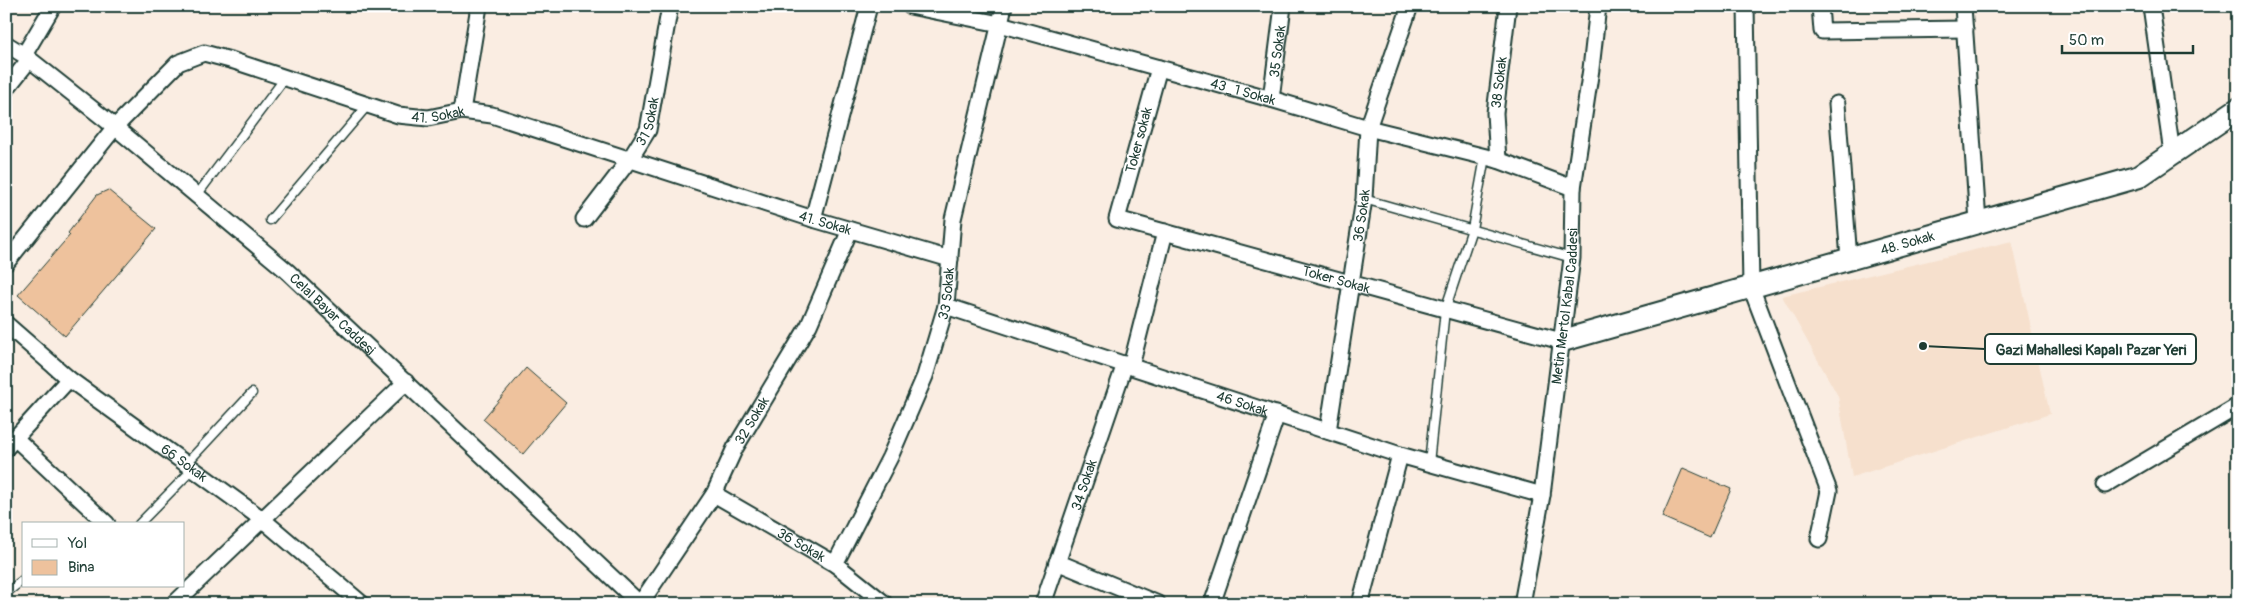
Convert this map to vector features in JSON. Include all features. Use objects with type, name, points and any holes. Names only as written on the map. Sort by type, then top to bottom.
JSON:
[{"type":"main road","name":"48. Sokak","points":[[1561,341],[2138,177],[2238,109]]},
{"type":"street","points":[[6,88],[27,58],[53,6]]},
{"type":"street","points":[[462,111],[479,6]]},
{"type":"street","name":"31 Sokak","points":[[584,219],[630,159],[648,130],[670,6]]},
{"type":"street","points":[[813,219],[869,6]]},
{"type":"street","name":"43_1 Sokak","points":[[910,6],[1000,24],[1271,98],[1368,128],[1492,159],[1573,188]]},
{"type":"street","name":"33 Sokak","points":[[836,564],[890,457],[917,394],[946,306],[953,219],[1004,6]]},
{"type":"street","name":"35 Sokak","points":[[1271,98],[1283,6]]},
{"type":"street","name":"36 Sokak","points":[[1328,431],[1364,199],[1368,128],[1410,6]]},
{"type":"street","name":"38 Sokak","points":[[1492,159],[1495,113],[1508,6]]},
{"type":"street","name":"Metin Mertol Kabal Caddesi","points":[[1522,604],[1542,495],[1572,258],[1573,188],[1591,69],[1598,6]]},
{"type":"street","points":[[1746,6],[1751,287],[1829,491],[1819,539]]},
{"type":"street","points":[[1820,6],[1822,32],[1965,28]]},
{"type":"street","points":[[1963,6],[1978,222]]},
{"type":"street","points":[[2151,6],[2172,153]]},
{"type":"street","name":"Celal Bayar Caddesi","points":[[6,44],[27,58],[115,127],[288,271],[640,604]]},
{"type":"street","name":"41. Sokak","points":[[6,263],[115,127],[178,63],[204,53],[398,116],[428,118],[462,111],[492,115],[813,219],[950,259]]},
{"type":"street","name":"Toker sokak","points":[[1118,213],[1158,68]]},
{"type":"street","points":[[1837,104],[1849,259]]},
{"type":"street","name":"Toker Sokak","points":[[1118,213],[1117,219],[1561,341]]},
{"type":"street","name":"32 Sokak","points":[[640,604],[714,494],[735,448],[809,325],[850,230]]},
{"type":"street","name":"34 Sokak","points":[[1042,604],[1128,365],[1165,232]]},
{"type":"street","name":"46 Sokak","points":[[946,306],[1400,455],[1542,495]]},
{"type":"street","name":"66 Sokak","points":[[6,324],[69,379],[262,519],[362,604]]},
{"type":"street","points":[[69,379],[11,443],[100,520]]},
{"type":"street","points":[[185,588],[262,519],[406,382]]},
{"type":"street","points":[[2105,485],[2238,406]]},
{"type":"street","points":[[1212,604],[1277,414]]},
{"type":"street","points":[[1360,604],[1400,455]]},
{"type":"street","name":"36 Sokak","points":[[714,494],[836,564],[886,604]]},
{"type":"street","points":[[1057,562],[1158,604]]},
{"type":"lane","points":[[197,195],[285,78]]},
{"type":"lane","points":[[270,220],[368,105]]},
{"type":"lane","points":[[1429,463],[1445,310],[1472,229],[1492,159]]},
{"type":"lane","points":[[1364,199],[1572,258]]},
{"type":"lane","points":[[140,522],[190,467],[252,393]]},
{"type":"lane","points":[[6,593],[22,581]]},
{"type":"shaded area","points":[[2012,241],[2050,414],[1852,477],[1838,396],[1782,296]]},
{"type":"building","points":[[108,190],[156,229],[65,336],[18,295],[70,235],[68,233],[97,195]]},
{"type":"building","points":[[526,368],[566,403],[523,454],[483,419]]},
{"type":"building","points":[[1683,468],[1731,489],[1710,538],[1662,517]]},
{"type":"place","name":"Gazi Mahallesi Kapalı Pazar Yeri","points":[[1923,346]]}]
